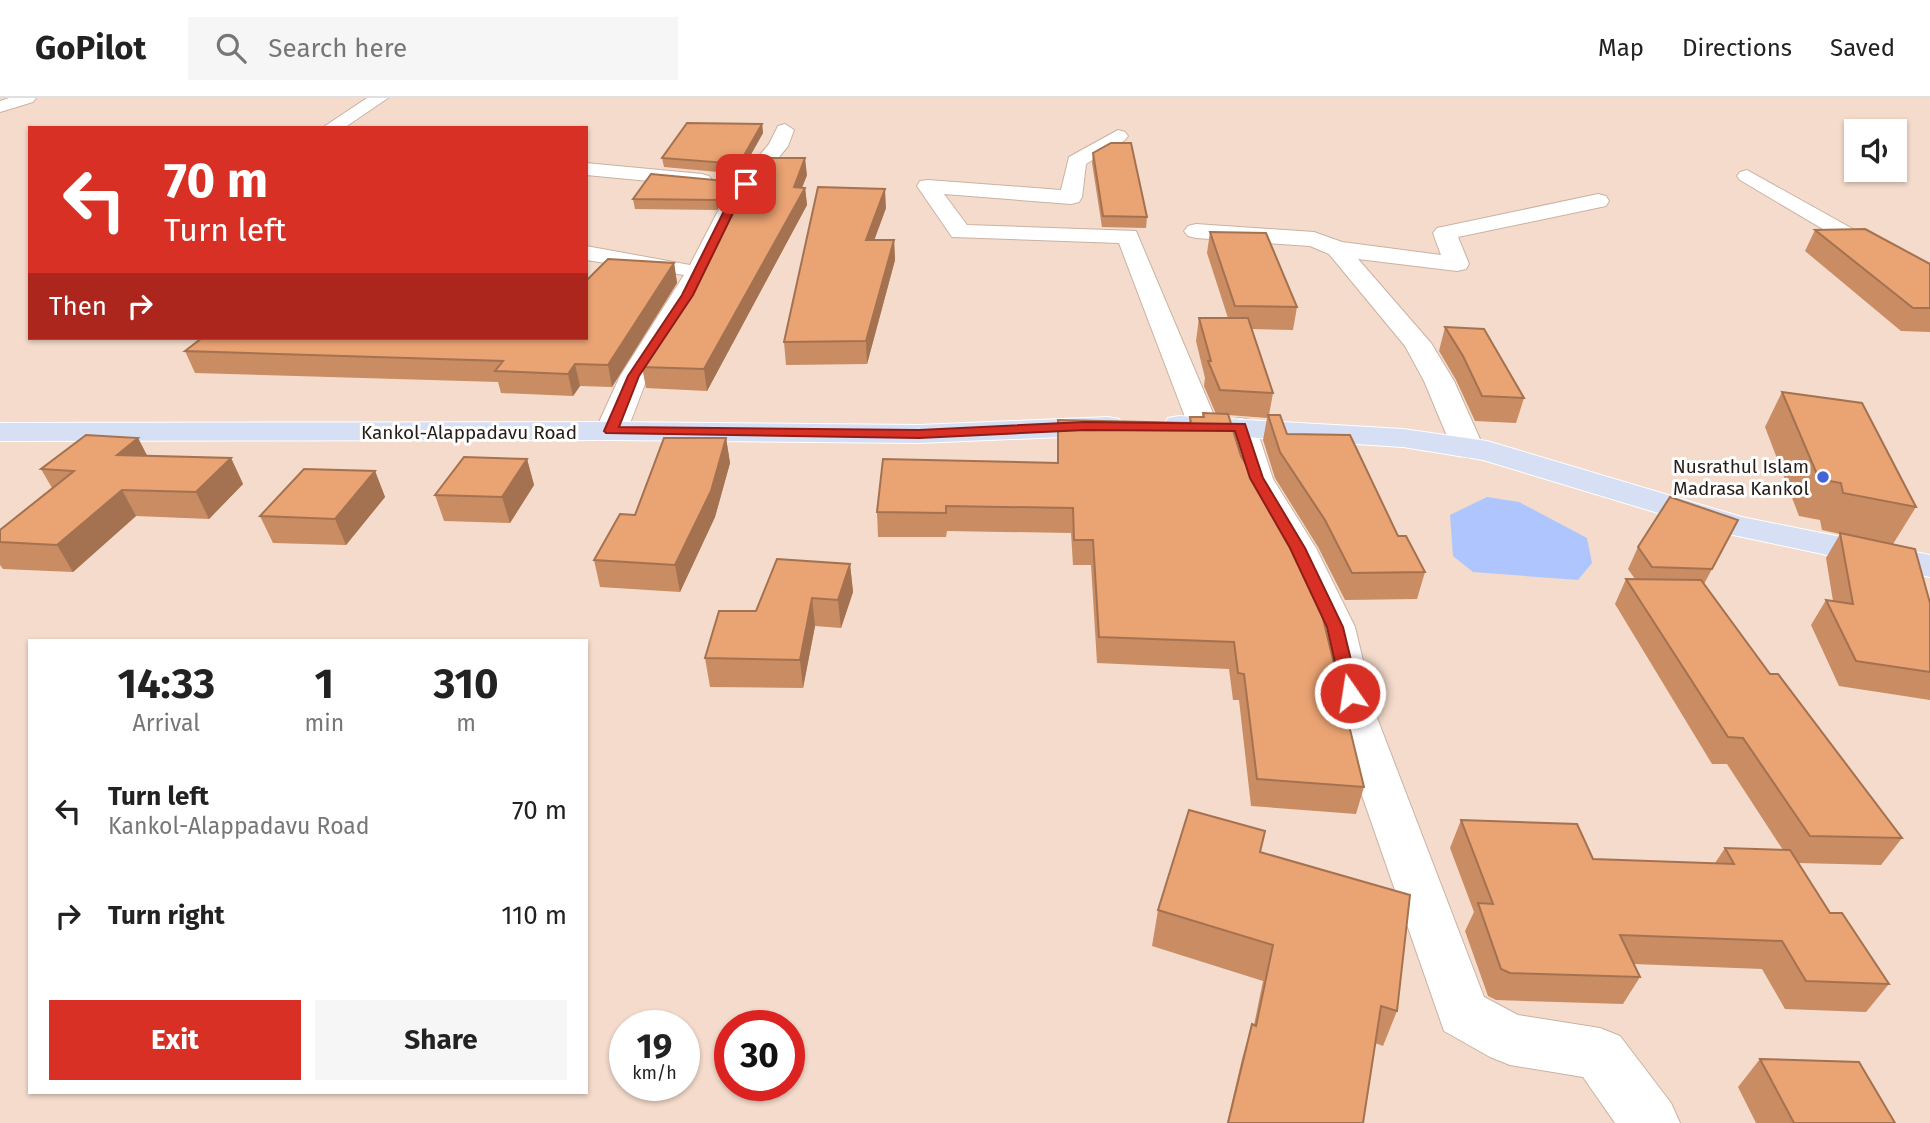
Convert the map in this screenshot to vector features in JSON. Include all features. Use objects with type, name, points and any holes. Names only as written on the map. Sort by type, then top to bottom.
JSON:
[{"type":"main road","name":"Kankol-Alappadavu Road","points":[[0,432],[611,431],[919,434],[1221,426],[1403,438],[1487,451],[1736,526],[1930,566]]},
{"type":"street","points":[[0,107],[27,98]]},
{"type":"street","points":[[334,126],[379,98]]},
{"type":"street","points":[[611,431],[634,376],[687,295],[728,213],[746,184],[778,146],[785,130]]},
{"type":"street","points":[[1118,136],[1076,161],[1071,197],[928,186],[960,232],[1128,236],[1221,426],[1298,548],[1335,627],[1355,715],[1463,1014],[1510,1039],[1600,1054],[1650,1123]]},
{"type":"street","points":[[588,169],[746,184]]},
{"type":"street","points":[[1747,176],[1930,282]]},
{"type":"street","points":[[1196,231],[1314,239],[1337,249],[1457,264],[1444,233],[1598,201]]},
{"type":"street","points":[[1337,249],[1417,343],[1439,381],[1468,448]]},
{"type":"street","points":[[588,253],[699,273]]},
{"type":"water","points":[[1487,497],[1519,502],[1587,538],[1592,563],[1578,580],[1473,572],[1453,556],[1450,515]]},
{"type":"building","points":[[687,123],[762,124],[739,164],[662,158]]},
{"type":"building","points":[[1111,143],[1131,143],[1147,217],[1103,216],[1093,153]]},
{"type":"building","points":[[766,158],[805,158],[794,187],[805,188],[704,369],[642,367],[646,356],[699,276],[739,196]]},
{"type":"building","points":[[651,174],[726,181],[716,200],[633,199]]},
{"type":"building","points":[[818,187],[885,189],[866,240],[894,240],[866,341],[784,342]]},
{"type":"building","points":[[1865,229],[1930,264],[1930,308],[1913,308],[1815,230]]},
{"type":"building","points":[[1210,232],[1266,233],[1297,307],[1235,306]]},
{"type":"building","points":[[608,259],[674,263],[608,365],[575,364],[568,374],[495,371],[503,361],[185,351],[199,340],[588,340],[588,279]]},
{"type":"building","points":[[1199,318],[1248,318],[1273,393],[1220,390],[1208,361],[1211,361]]},
{"type":"building","points":[[1445,327],[1484,329],[1524,398],[1482,396],[1463,356]]},
{"type":"building","points":[[1782,392],[1862,403],[1916,507],[1843,493],[1841,483],[1819,479]]},
{"type":"building","points":[[1203,413],[1228,414],[1241,456],[1283,524],[1319,602],[1364,787],[1257,779],[1244,674],[1238,673],[1234,642],[1099,637],[1093,540],[1074,540],[1073,508],[946,506],[946,513],[877,512],[883,459],[1058,463],[1058,420],[1191,423],[1190,417],[1204,417]]},
{"type":"building","points":[[1268,415],[1280,415],[1287,434],[1350,435],[1398,536],[1406,536],[1425,572],[1352,573],[1325,520],[1280,452]]},
{"type":"building","points":[[86,435],[138,438],[117,455],[231,458],[196,492],[122,490],[57,545],[0,542],[0,530],[74,471],[41,469]]},
{"type":"building","points":[[664,438],[726,438],[711,491],[675,565],[594,560],[620,514],[635,515]]},
{"type":"building","points":[[464,457],[527,459],[502,497],[435,495]]},
{"type":"building","points":[[304,469],[375,471],[335,519],[260,516]]},
{"type":"building","points":[[1670,497],[1738,520],[1712,569],[1652,567],[1638,547]]},
{"type":"building","points":[[1840,533],[1915,549],[1930,603],[1930,672],[1856,661],[1826,600],[1853,604]]},
{"type":"building","points":[[777,559],[850,564],[838,600],[812,598],[800,660],[705,658],[719,611],[756,611]]},
{"type":"building","points":[[1626,579],[1701,580],[1770,674],[1778,674],[1902,838],[1810,836],[1743,738],[1728,737]]},
{"type":"building","points":[[1189,810],[1265,831],[1260,852],[1410,895],[1397,1011],[1381,1006],[1363,1123],[1228,1123],[1252,1024],[1256,1026],[1273,945],[1158,910]]},
{"type":"building","points":[[1461,820],[1577,824],[1593,859],[1734,864],[1725,848],[1790,850],[1830,913],[1842,913],[1889,984],[1806,981],[1782,941],[1620,935],[1640,977],[1510,973],[1501,969],[1478,903],[1493,904]]},
{"type":"building","points":[[1760,1059],[1859,1062],[1895,1123],[1794,1123]]},
{"type":"place","name":"Nusrathul Islam Madrasa Kankol","points":[[1823,477]]},
{"type":"route","points":[[746,184],[728,213],[687,295],[634,376],[611,431],[919,434],[1085,426],[1240,427],[1256,478],[1298,548],[1335,627],[1350,693]]}]
